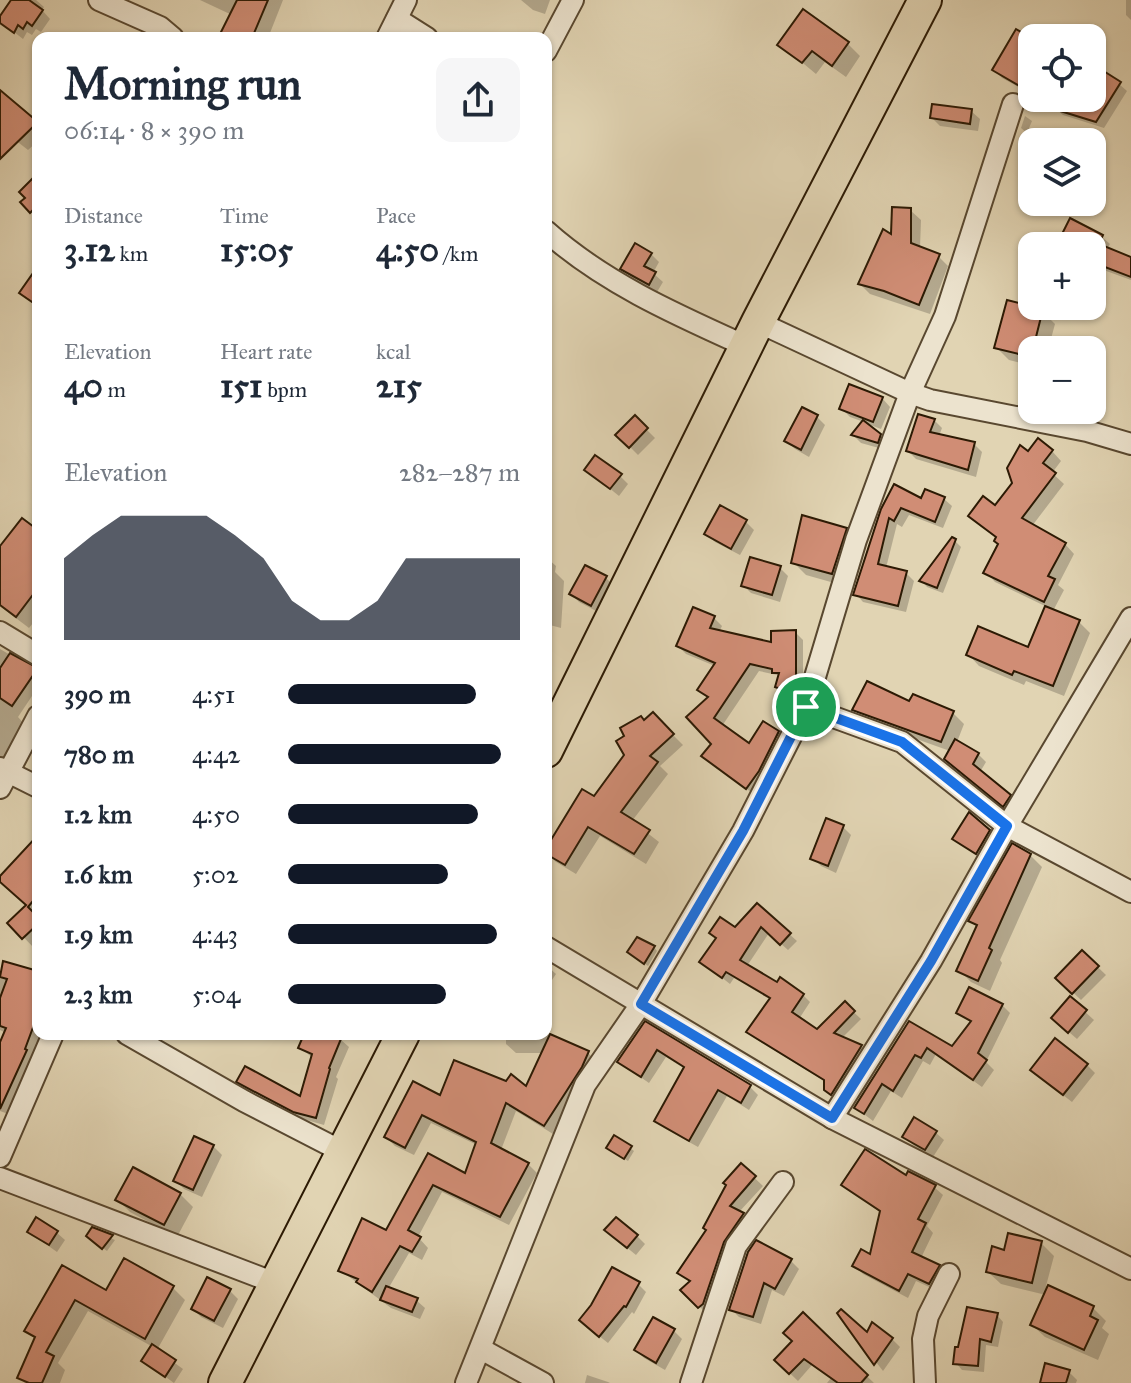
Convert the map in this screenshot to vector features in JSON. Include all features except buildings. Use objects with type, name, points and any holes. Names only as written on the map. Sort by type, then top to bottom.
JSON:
[{"type":"main road","points":[[552,739],[753,335],[925,0]]},
{"type":"main road","points":[[225,1383],[400,1040]]},
{"type":"street","points":[[390,32],[406,0]]},
{"type":"street","points":[[552,40],[573,0]]},
{"type":"street","points":[[104,1],[166,32]]},
{"type":"street","points":[[397,19],[418,32]]},
{"type":"street","points":[[466,1383],[585,1085],[641,1004],[743,831],[806,707],[856,540],[910,393],[945,316],[1013,104]]},
{"type":"street","points":[[552,236],[573,255],[658,306],[753,335],[930,400],[1087,431],[1131,444]]},
{"type":"street","points":[[832,1118],[931,961],[1131,618]]},
{"type":"street","points":[[0,632],[32,651]]},
{"type":"street","points":[[806,707],[902,742],[1007,826],[1131,892]]},
{"type":"street","points":[[32,726],[2,776],[32,785]]},
{"type":"street","points":[[552,951],[832,1118],[1131,1269]]},
{"type":"street","points":[[0,1157],[50,1040]]},
{"type":"street","points":[[137,1040],[244,1101],[343,1152]]},
{"type":"street","points":[[0,1178],[275,1283]]},
{"type":"street","points":[[691,1383],[736,1246],[783,1182]]},
{"type":"street","points":[[925,1383],[923,1339],[928,1316],[949,1274]]},
{"type":"street","points":[[481,1349],[543,1383]]},
{"type":"route","points":[[806,707],[902,742],[1007,826],[931,961],[832,1118],[641,1004],[743,831],[806,707]]}]
